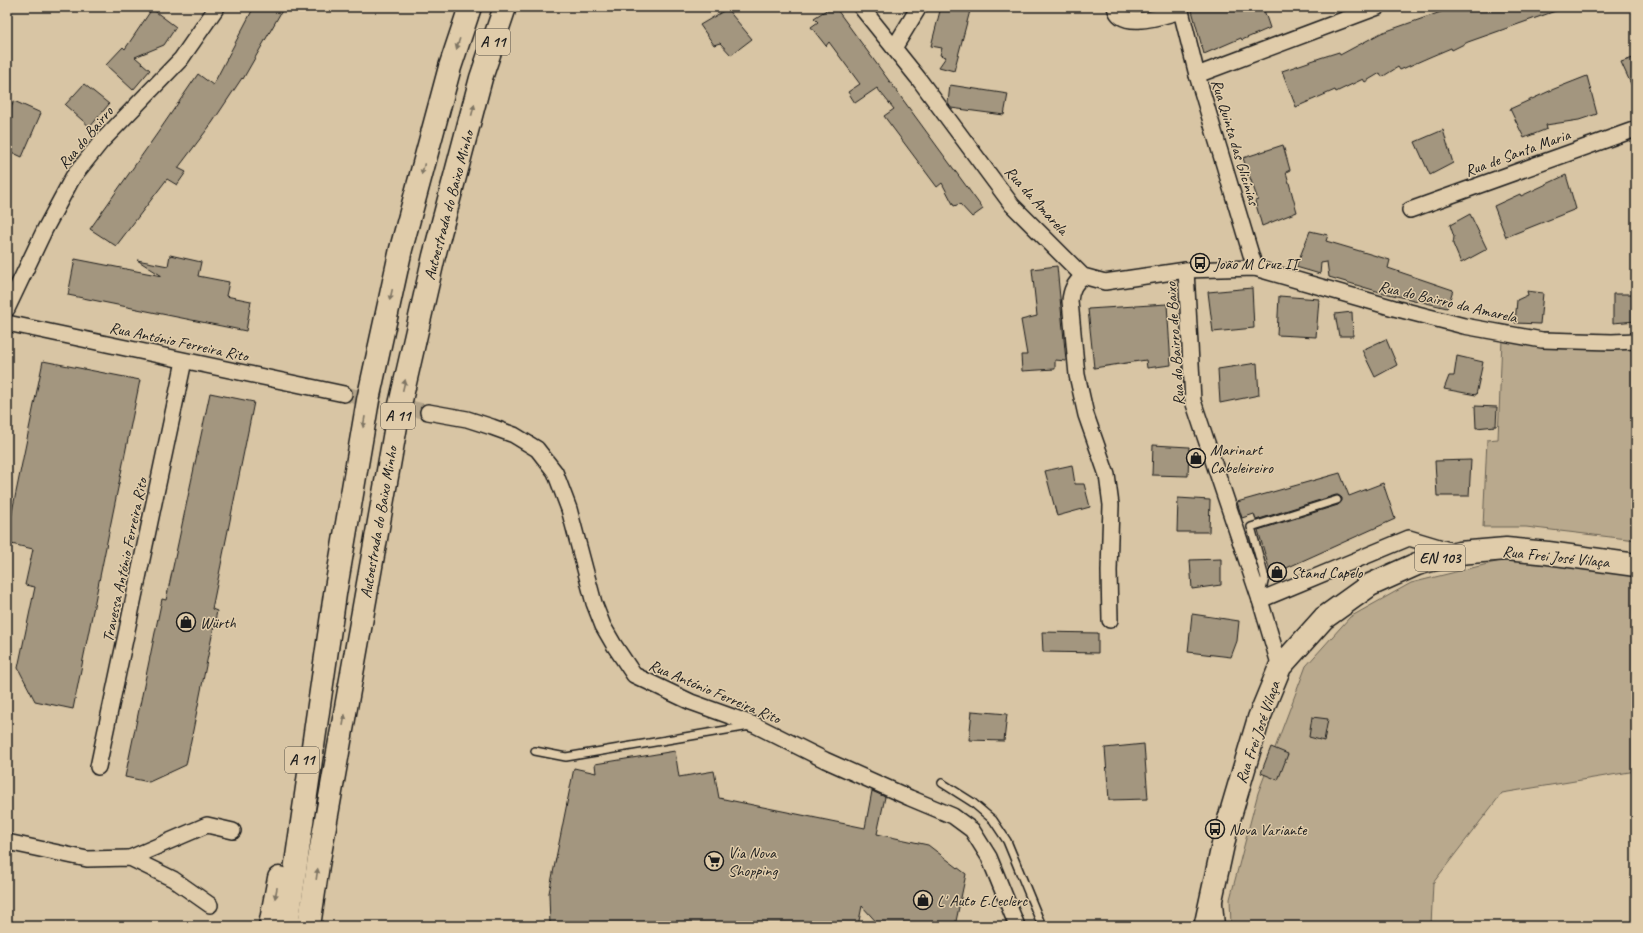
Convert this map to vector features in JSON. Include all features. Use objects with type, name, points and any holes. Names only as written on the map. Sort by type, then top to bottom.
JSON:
[{"type":"main road","name":"Autoestrada do Baixo Minho","points":[[335,594],[368,400],[401,248],[450,67],[470,7]]},
{"type":"main road","name":"Autoestrada do Baixo Minho","points":[[309,926],[321,850],[399,409],[436,248],[481,78],[505,7]]},
{"type":"main road","name":"Rua Frei José Vilaça","points":[[1206,926],[1229,819],[1259,718],[1280,667],[1324,618],[1370,585],[1417,564],[1459,553],[1506,549],[1636,565]]},
{"type":"main road","name":"A 11","points":[[270,926],[335,594]]},
{"type":"main road","points":[[287,926],[335,594]]},
{"type":"main road","points":[[1210,904],[1213,926]]},
{"type":"street","name":"Rua do Bairro","points":[[7,309],[45,228],[72,177],[101,142],[180,59],[218,7]]},
{"type":"street","name":"Rua da Amarela","points":[[861,7],[918,78],[1012,205],[1083,276],[1105,282],[1186,270],[1255,268]]},
{"type":"street","points":[[894,48],[919,7]]},
{"type":"street","points":[[1115,7],[1125,19],[1133,21],[1142,20],[1180,9],[1197,75]]},
{"type":"street","name":"Rua Quinta das Glicínias","points":[[1255,268],[1197,75],[1378,7]]},
{"type":"street","name":"Rua de Santa Maria","points":[[1410,210],[1636,128]]},
{"type":"street","name":"Rua do Bairro da Amarela","points":[[1255,268],[1394,308],[1464,326],[1542,340],[1612,342],[1636,341]]},
{"type":"street","name":"Rua do Bairro de Baixo","points":[[1186,270],[1193,401],[1260,600],[1280,667]]},
{"type":"street","points":[[1083,276],[1075,284],[1071,293],[1070,301],[1077,375],[1086,415],[1107,476],[1111,505],[1109,571],[1110,620]]},
{"type":"street","name":"Rua António Ferreira Rito","points":[[7,323],[344,394]]},
{"type":"street","name":"Travessa António Ferreira Rito","points":[[98,767],[184,361]]},
{"type":"street","name":"Rua António Ferreira Rito","points":[[428,412],[467,419],[492,427],[514,435],[538,449],[555,472],[569,509],[594,603],[603,626],[634,675],[691,702],[754,725],[825,760],[953,816],[972,830],[988,857],[1017,926]]},
{"type":"street","points":[[1260,600],[1409,538],[1459,553]]},
{"type":"street","points":[[7,842],[87,859],[130,858],[207,825],[233,831]]},
{"type":"street","points":[[130,858],[173,879],[210,905]]},
{"type":"lane","points":[[1260,600],[1265,578],[1251,527],[1337,500]]},
{"type":"lane","points":[[535,751],[566,757],[754,725]]},
{"type":"lane","points":[[942,783],[972,802],[994,820],[1007,841],[1042,926]]},
{"type":"shaded area","points":[[1502,339],[1636,341],[1636,540],[1526,527],[1483,527],[1487,440],[1498,439]]},
{"type":"shaded area","points":[[1508,559],[1636,576],[1636,771],[1502,793],[1433,883],[1431,926],[1231,926],[1230,899],[1258,793],[1306,666],[1350,617],[1411,583]]},
{"type":"building","points":[[254,7],[284,7],[243,79],[242,78],[212,123],[178,168],[186,172],[177,185],[167,179],[116,246],[90,229],[198,74],[213,85]]},
{"type":"building","points":[[831,7],[835,7],[983,209],[972,217],[960,204],[954,206],[942,183],[937,187],[884,116],[894,109],[877,88],[855,103],[848,92],[860,84],[829,42],[826,46],[811,27],[818,22],[814,18]]},
{"type":"building","points":[[941,7],[971,7],[954,71],[939,67],[946,57],[940,55],[942,48],[931,46]]},
{"type":"building","points":[[1191,7],[1263,7],[1270,28],[1242,40],[1241,38],[1204,54]]},
{"type":"building","points":[[1455,7],[1560,7],[1561,9],[1468,42],[1452,50],[1451,48],[1400,70],[1398,67],[1382,77],[1380,73],[1365,82],[1363,79],[1336,92],[1335,90],[1296,107],[1282,71],[1339,52],[1340,55],[1381,33]]},
{"type":"building","points":[[152,9],[176,27],[164,45],[135,57],[150,70],[133,90],[106,65],[123,47],[125,49]]},
{"type":"building","points":[[727,9],[752,39],[731,55],[720,43],[714,45],[700,25]]},
{"type":"building","points":[[1636,57],[1636,95],[1621,62]]},
{"type":"building","points":[[1587,76],[1597,114],[1579,120],[1546,125],[1547,129],[1524,138],[1510,109]]},
{"type":"building","points":[[84,84],[109,104],[90,127],[65,105]]},
{"type":"building","points":[[950,85],[1008,94],[1004,115],[951,108],[948,103]]},
{"type":"building","points":[[14,101],[41,113],[22,157],[7,150],[7,117]]},
{"type":"building","points":[[1443,130],[1453,163],[1430,175],[1415,142]]},
{"type":"building","points":[[1283,145],[1290,170],[1286,172],[1297,212],[1262,226],[1255,201],[1258,200],[1243,158]]},
{"type":"building","points":[[1566,175],[1576,209],[1506,237],[1494,206],[1520,194],[1521,196]]},
{"type":"building","points":[[1470,214],[1487,249],[1461,263],[1453,244],[1454,237],[1450,225]]},
{"type":"building","points":[[1310,231],[1328,235],[1326,241],[1390,260],[1388,268],[1453,290],[1447,308],[1380,292],[1329,277],[1327,262],[1321,263],[1320,274],[1296,267]]},
{"type":"building","points":[[170,255],[201,262],[198,276],[229,282],[226,296],[251,301],[246,331],[68,295],[75,259],[162,276],[137,260],[168,266]]},
{"type":"building","points":[[1057,266],[1066,361],[1055,360],[1055,369],[1022,371],[1021,355],[1027,355],[1021,320],[1037,316],[1032,269]]},
{"type":"building","points":[[1252,288],[1254,328],[1213,332],[1208,292]]},
{"type":"building","points":[[1527,291],[1543,293],[1540,324],[1515,323],[1517,300],[1528,295]]},
{"type":"building","points":[[1613,294],[1636,294],[1636,321],[1613,323]]},
{"type":"building","points":[[1279,296],[1319,299],[1316,337],[1277,335]]},
{"type":"building","points":[[1167,304],[1171,365],[1147,368],[1146,360],[1094,368],[1088,309]]},
{"type":"building","points":[[1352,312],[1353,336],[1339,336],[1335,314]]},
{"type":"building","points":[[1386,339],[1397,365],[1375,377],[1362,350]]},
{"type":"building","points":[[1457,356],[1483,362],[1476,395],[1444,389],[1449,376],[1454,376]]},
{"type":"building","points":[[43,361],[140,380],[73,709],[35,701],[18,668],[35,587],[25,585],[33,549],[7,543]]},
{"type":"building","points":[[1257,363],[1259,395],[1220,403],[1218,369]]},
{"type":"building","points":[[210,393],[254,402],[212,609],[217,611],[186,765],[149,782],[125,777],[162,599],[166,600]]},
{"type":"building","points":[[1475,406],[1497,407],[1496,426],[1476,428]]},
{"type":"building","points":[[1153,445],[1189,447],[1188,476],[1152,475]]},
{"type":"building","points":[[1471,460],[1469,496],[1437,496],[1435,461]]},
{"type":"building","points":[[1072,465],[1075,484],[1084,484],[1090,507],[1057,516],[1045,471]]},
{"type":"building","points":[[1340,473],[1349,496],[1383,483],[1395,519],[1271,575],[1258,530],[1338,505],[1342,501],[1342,498],[1336,495],[1256,520],[1254,514],[1242,518],[1237,502]]},
{"type":"building","points":[[1178,498],[1210,500],[1209,532],[1177,532]]},
{"type":"building","points":[[1221,559],[1221,585],[1192,589],[1190,560]]},
{"type":"building","points":[[1192,614],[1239,621],[1237,641],[1231,657],[1188,652]]},
{"type":"building","points":[[1042,632],[1098,633],[1098,653],[1043,652]]},
{"type":"building","points":[[972,711],[1007,714],[1004,741],[969,740]]},
{"type":"building","points":[[1312,717],[1328,719],[1324,741],[1309,737]]},
{"type":"building","points":[[1144,744],[1148,799],[1109,800],[1105,748]]},
{"type":"building","points":[[1271,747],[1288,754],[1278,780],[1261,773]]},
{"type":"building","name":"Via Nova Shopping","points":[[675,751],[679,777],[714,771],[719,798],[865,828],[872,791],[885,797],[877,834],[928,845],[966,874],[955,926],[880,926],[862,906],[858,926],[550,926],[549,893],[574,768],[596,773],[595,764]]},
{"type":"tunnel","points":[[344,394],[428,412]]},
{"type":"place","name":"João M Cruz II","points":[[1200,263]]},
{"type":"place","name":"Marinart Cabeleireiro","points":[[1196,458]]},
{"type":"place","name":"Stand Capelo","points":[[1277,572]]},
{"type":"place","name":"Würth","points":[[186,622]]},
{"type":"place","name":"Nova Variante","points":[[1215,829]]},
{"type":"place","name":"Via Nova Shopping","points":[[714,861]]},
{"type":"place","name":"L' Auto E.Leclerc","points":[[923,900]]}]
